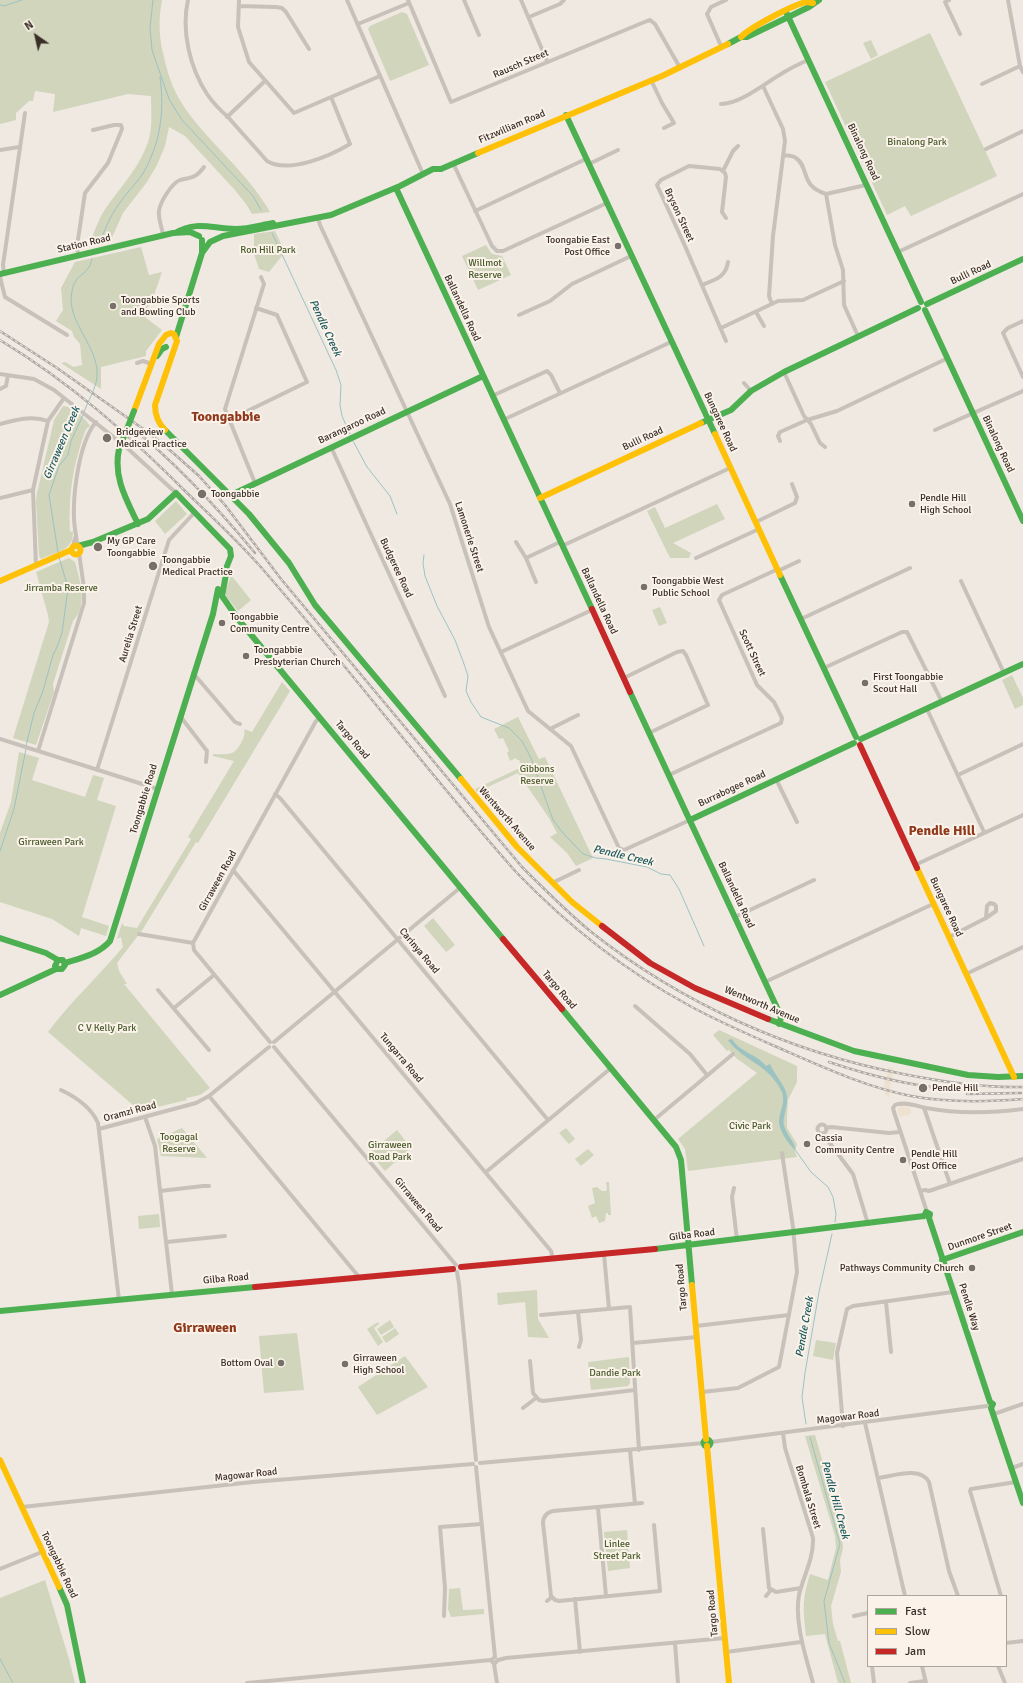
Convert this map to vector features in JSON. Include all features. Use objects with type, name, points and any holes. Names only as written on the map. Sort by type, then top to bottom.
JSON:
[{"type":"street","points":[[188,0],[185,16],[186,34],[196,73],[208,95],[267,161],[272,164],[281,165],[313,162],[350,144],[331,97]]},
{"type":"street","points":[[239,0],[238,27],[246,56],[253,68],[294,113],[380,76]]},
{"type":"street","points":[[346,0],[358,24],[423,174]]},
{"type":"street","points":[[464,0],[479,35]]},
{"type":"street","points":[[521,0],[547,61]]},
{"type":"street","points":[[529,17],[560,4],[564,0]]},
{"type":"street","points":[[722,46],[707,14],[711,8],[726,0]]},
{"type":"street","points":[[949,0],[945,2],[960,34]]},
{"type":"street","points":[[1008,0],[1020,66],[1023,72]]},
{"type":"street","points":[[358,24],[408,1]]},
{"type":"street","name":"Rausch Street","points":[[408,1],[451,102],[547,61],[650,20],[655,24],[679,66]]},
{"type":"street","name":"Fitzwilliam Road","points":[[213,240],[226,235],[333,214],[396,188],[433,169],[441,169],[651,80],[741,37],[744,33],[755,26],[787,14],[806,2],[814,1]]},
{"type":"street","points":[[239,6],[282,8],[309,49]]},
{"type":"street","name":"Binalong Road","points":[[787,14],[1023,521]]},
{"type":"street","points":[[721,104],[727,104],[763,86],[782,73],[808,60]]},
{"type":"street","points":[[982,84],[1020,66]]},
{"type":"street","points":[[651,80],[674,123],[664,128]]},
{"type":"street","points":[[227,117],[265,81]]},
{"type":"street","points":[[763,86],[783,129],[785,141],[773,236],[769,296],[772,304]]},
{"type":"street","points":[[25,113],[1,275],[5,298],[57,328],[66,335]]},
{"type":"street","name":"Bungaree Road","points":[[566,115],[1014,1077]]},
{"type":"street","points":[[78,255],[77,246],[85,194],[108,164],[122,129],[121,125],[114,125],[93,130]]},
{"type":"street","points":[[986,149],[1023,131]]},
{"type":"street","points":[[726,218],[722,212],[726,177],[723,171],[733,150],[738,146]]},
{"type":"street","points":[[0,150],[19,147]]},
{"type":"street","points":[[476,211],[618,150]]},
{"type":"street","points":[[783,155],[796,158],[812,187],[826,194],[866,185]]},
{"type":"street","points":[[453,163],[492,246],[497,252],[500,252],[607,203]]},
{"type":"street","name":"Bryson Street","points":[[723,171],[720,169],[689,166],[661,180],[657,185],[722,328],[726,341]]},
{"type":"street","points":[[163,235],[159,218],[159,209],[169,190],[179,181],[199,175],[204,168]]},
{"type":"street","name":"Ballandella Road","points":[[396,188],[780,1014],[779,1024]]},
{"type":"street","points":[[826,194],[835,245],[842,265],[846,311],[858,336]]},
{"type":"street","points":[[898,252],[1023,194]]},
{"type":"street","name":"Lamonerie Street","points":[[318,218],[455,514],[489,627],[528,711],[571,746],[619,848]]},
{"type":"street","name":"Fitzwilliam Road","points":[[212,226],[236,228],[288,223]]},
{"type":"street","points":[[169,333],[176,337],[202,253],[201,229],[205,226],[212,226],[216,230],[213,240],[202,253]]},
{"type":"street","name":"Station Road","points":[[173,233],[182,229],[205,226]]},
{"type":"street","name":"Station Road","points":[[1,275],[173,233],[190,232],[201,238]]},
{"type":"street","points":[[201,238],[213,240]]},
{"type":"street","points":[[519,315],[550,301],[572,284],[631,256]]},
{"type":"street","name":"Bulli Road","points":[[540,498],[731,410],[751,391],[784,372],[1023,259]]},
{"type":"street","points":[[702,285],[724,274],[727,270],[728,262]]},
{"type":"street","points":[[255,483],[225,411],[225,407],[264,284],[261,277]]},
{"type":"street","points":[[722,328],[782,300],[803,300],[844,281]]},
{"type":"street","points":[[229,420],[307,382],[277,315],[256,308]]},
{"type":"street","points":[[756,312],[764,326]]},
{"type":"street","points":[[138,524],[117,478],[116,462],[119,449],[159,344],[165,335],[169,333],[181,318]]},
{"type":"street","points":[[1023,321],[1008,328],[1003,333],[1023,377]]},
{"type":"street","name":"Wentworth Avenue","points":[[176,337],[170,347],[171,356],[155,405],[157,421],[164,430],[249,514],[289,563],[315,605],[505,834],[552,883],[576,905],[610,933],[661,970],[695,988],[779,1024],[842,1047],[877,1057],[968,1075],[1023,1076]]},
{"type":"street","points":[[163,338],[162,342],[170,347]]},
{"type":"street","points":[[503,420],[671,342]]},
{"type":"street","points":[[152,364],[160,351],[170,347]]},
{"type":"street","points":[[780,441],[778,436],[780,432],[807,420],[836,411],[948,358]]},
{"type":"street","points":[[137,363],[143,362],[152,364]]},
{"type":"street","points":[[492,396],[547,371],[551,375],[560,394]]},
{"type":"street","points":[[784,372],[807,420],[811,424],[820,443],[825,448]]},
{"type":"street","points":[[0,374],[34,379],[49,386],[125,446],[195,512]]},
{"type":"street","points":[[0,389],[6,386],[8,375]]},
{"type":"street","name":"Barangaroo Road","points":[[231,495],[483,376]]},
{"type":"street","points":[[744,384],[751,391]]},
{"type":"street","points":[[936,430],[1023,391]]},
{"type":"street","points":[[36,566],[34,490],[48,421],[64,398]]},
{"type":"street","points":[[0,424],[28,418],[40,418],[48,421]]},
{"type":"street","points":[[38,751],[84,603],[84,588],[79,563],[74,551],[74,506],[78,470],[90,431],[96,422]]},
{"type":"street","name":"Budgeree Road","points":[[331,448],[445,696]]},
{"type":"street","points":[[526,558],[561,544],[730,468]]},
{"type":"street","points":[[756,522],[795,503],[797,496],[792,484]]},
{"type":"street","points":[[0,498],[34,490]]},
{"type":"street","points":[[0,581],[138,524],[152,516],[176,493]]},
{"type":"street","name":"Toongabbie Road","points":[[65,963],[104,947],[110,941],[193,673],[213,614],[213,609],[220,598],[227,574],[231,554],[228,547],[195,512]]},
{"type":"street","name":"Aurelia Street","points":[[97,770],[169,540],[173,533],[195,512]]},
{"type":"street","points":[[696,558],[759,529]]},
{"type":"street","points":[[516,542],[526,558],[536,582]]},
{"type":"street","points":[[778,570],[799,561]]},
{"type":"street","points":[[801,619],[910,568]]},
{"type":"street","name":"Scott Street","points":[[669,776],[781,723],[782,718],[774,702],[757,685],[719,600],[722,595],[778,570]]},
{"type":"street","points":[[960,581],[1004,673]]},
{"type":"street","name":"Targo Road","points":[[220,598],[673,1143],[680,1157],[729,1683]]},
{"type":"street","points":[[501,652],[592,610]]},
{"type":"street","points":[[824,668],[902,632],[907,632],[942,702]]},
{"type":"street","points":[[624,678],[683,650],[697,680],[708,705],[649,733]]},
{"type":"street","name":"Burrabogee Road","points":[[619,848],[624,850],[690,820],[1023,664]]},
{"type":"street","points":[[193,673],[235,722],[240,724]]},
{"type":"street","points":[[927,709],[984,832]]},
{"type":"street","points":[[550,729],[578,715]]},
{"type":"street","points":[[180,716],[207,750],[206,762]]},
{"type":"street","name":"Girraween Road","points":[[320,718],[316,721],[193,943],[194,950],[457,1268]]},
{"type":"street","points":[[0,739],[158,789]]},
{"type":"street","points":[[958,775],[1023,744]]},
{"type":"street","points":[[776,779],[797,822]]},
{"type":"street","name":"Carinya Road","points":[[275,794],[280,798],[548,1120]]},
{"type":"street","points":[[915,864],[1023,814]]},
{"type":"street","name":"Tungarra Road","points":[[233,870],[551,1251],[553,1259]]},
{"type":"street","points":[[552,883],[579,870]]},
{"type":"street","points":[[735,917],[814,880]]},
{"type":"street","name":"Oramzi Road","points":[[119,1300],[99,1129],[196,1103],[208,1096],[461,887]]},
{"type":"street","points":[[765,982],[934,904]]},
{"type":"street","points":[[949,937],[986,918]]},
{"type":"street","points":[[139,934],[193,943]]},
{"type":"street","points":[[0,938],[46,953],[58,960],[63,960],[65,963],[62,969],[56,968],[0,995]]},
{"type":"street","points":[[966,974],[1023,947]]},
{"type":"street","points":[[56,968],[55,964],[58,960]]},
{"type":"street","points":[[174,1008],[214,975]]},
{"type":"street","points":[[158,990],[209,1050]]},
{"type":"street","points":[[634,1006],[690,1054],[707,1075]]},
{"type":"street","points":[[654,1120],[733,1054]]},
{"type":"street","points":[[486,1172],[611,1068]]},
{"type":"street","points":[[61,1090],[73,1096],[87,1107],[95,1117],[99,1129]]},
{"type":"street","points":[[208,1096],[359,1277]]},
{"type":"street","name":"Pendle Way","points":[[924,1108],[897,1104],[894,1106],[893,1110],[990,1408],[1023,1503]]},
{"type":"street","points":[[950,1184],[924,1108],[971,1112],[1023,1109]]},
{"type":"street","points":[[145,1117],[155,1146],[172,1294]]},
{"type":"street","points":[[826,1128],[823,1124],[818,1126],[817,1131],[823,1134],[854,1175],[868,1224]]},
{"type":"street","points":[[826,1128],[831,1127],[889,1133],[900,1132]]},
{"type":"street","points":[[823,1134],[826,1131],[826,1128]]},
{"type":"street","points":[[702,1392],[738,1388],[779,1367],[797,1272],[782,1153]]},
{"type":"street","points":[[920,1192],[925,1190],[929,1191],[1023,1159]]},
{"type":"street","points":[[160,1191],[210,1186]]},
{"type":"street","points":[[734,1188],[732,1197],[737,1240]]},
{"type":"street","name":"Gilba Road","points":[[0,1311],[689,1246],[868,1224],[927,1215]]},
{"type":"street","name":"Dunmore Street","points":[[942,1260],[1023,1232]]},
{"type":"street","points":[[167,1242],[225,1236]]},
{"type":"street","points":[[604,1254],[609,1309]]},
{"type":"street","points":[[457,1268],[496,1683]]},
{"type":"street","points":[[844,1426],[837,1359],[845,1312],[851,1306],[953,1292]]},
{"type":"street","points":[[886,1302],[892,1352]]},
{"type":"street","points":[[540,1315],[630,1307],[639,1450]]},
{"type":"street","points":[[578,1312],[579,1347]]},
{"type":"street","points":[[696,1326],[789,1315]]},
{"type":"street","points":[[633,1344],[697,1337]]},
{"type":"street","points":[[530,1360],[533,1393],[536,1398],[543,1401],[635,1390]]},
{"type":"street","points":[[523,1408],[536,1398]]},
{"type":"street","name":"Magowar Road","points":[[22,1507],[253,1482],[639,1450],[1023,1404]]},
{"type":"street","points":[[865,1423],[905,1595]]},
{"type":"street","name":"Bombala Street","points":[[783,1433],[785,1448],[813,1538],[812,1549],[801,1588],[798,1607],[801,1642],[813,1683]]},
{"type":"street","points":[[630,1450],[635,1504]]},
{"type":"street","name":"Toongabbie Road","points":[[0,1460],[67,1605],[83,1683]]},
{"type":"street","points":[[1012,1468],[1023,1464]]},
{"type":"street","points":[[878,1478],[918,1473],[926,1477],[929,1482],[949,1571],[958,1595]]},
{"type":"street","points":[[1001,1595],[970,1493],[971,1489],[1016,1482]]},
{"type":"street","points":[[642,1503],[553,1511],[547,1514],[543,1523],[550,1592],[552,1597],[557,1600],[660,1591],[654,1525]]},
{"type":"street","points":[[598,1508],[606,1596]]},
{"type":"street","points":[[444,1616],[445,1588],[440,1528],[482,1524]]},
{"type":"street","points":[[763,1529],[768,1584],[771,1590],[776,1592],[801,1588]]},
{"type":"street","points":[[0,1569],[42,1552]]},
{"type":"street","points":[[766,1596],[771,1590]]},
{"type":"street","points":[[547,1601],[552,1597]]},
{"type":"street","points":[[575,1599],[580,1652]]},
{"type":"street","points":[[854,1616],[867,1613]]},
{"type":"street","points":[[247,1683],[725,1638]]},
{"type":"street","points":[[1007,1644],[1023,1641]]},
{"type":"street","points":[[726,1652],[801,1642]]},
{"type":"street","points":[[675,1643],[678,1683]]},
{"type":"street","points":[[872,1667],[874,1683]]},
{"type":"street","points":[[910,1683],[925,1682],[922,1667]]},
{"type":"street","points":[[998,1667],[1005,1683]]},
{"type":"green space","points":[[0,0],[162,0],[160,22],[161,43],[172,85],[183,105],[197,124],[241,172],[270,212],[252,214],[234,189],[185,136],[169,127],[165,146],[157,165],[147,182],[123,213],[110,242],[89,247],[102,215],[136,167],[145,151],[151,131],[151,96],[128,94],[53,112],[55,94],[35,91],[33,101],[29,101],[16,113],[16,120],[0,124]]},
{"type":"green space","points":[[402,12],[407,14],[429,65],[390,81],[368,29],[370,26]]},
{"type":"green space","name":"Binalong Park","points":[[930,33],[997,176],[911,216],[905,206],[887,215],[825,82]]},
{"type":"green space","points":[[871,40],[878,55],[871,59],[863,43]]},
{"type":"green space","name":"Ron Hill Park","points":[[275,231],[285,252],[269,272],[259,269],[254,254],[254,234]]},
{"type":"green space","name":"Willmot Reserve","points":[[486,245],[492,254],[502,256],[511,275],[478,290],[462,256]]},
{"type":"green space","name":"Toongabbie Sports and Bowling Club","points":[[141,247],[149,275],[162,272],[152,301],[142,315],[162,330],[146,351],[146,356],[101,367],[101,389],[61,363],[65,362],[74,367],[82,365],[80,344],[74,337],[72,331],[56,321],[63,310],[61,288],[75,262]]},
{"type":"green space","name":"Jirramba Reserve","points":[[63,406],[78,413],[90,426],[86,429],[81,442],[72,480],[70,532],[73,531],[72,538],[67,547],[63,550],[41,559],[39,556],[36,501],[37,493],[54,420]]},
{"type":"green space","points":[[176,501],[187,514],[165,534],[155,521]]},
{"type":"green space","points":[[717,504],[725,519],[673,543],[691,553],[689,558],[670,558],[647,511],[655,507],[665,528]]},
{"type":"green space","name":"Jirramba Reserve","points":[[69,558],[75,562],[81,585],[82,600],[78,615],[73,621],[53,684],[54,692],[36,745],[13,738],[49,622],[36,572]]},
{"type":"green space","points":[[231,575],[251,600],[238,611],[225,593]]},
{"type":"green space","points":[[660,607],[667,623],[659,626],[652,610]]},
{"type":"green space","points":[[1012,675],[1023,698],[1023,705],[1015,709],[1002,680]]},
{"type":"green space","name":"C V Kelly Park","points":[[282,682],[290,691],[198,843],[196,842],[143,929],[117,963],[119,971],[127,984],[124,984],[210,1088],[200,1095],[186,1098],[187,1100],[140,1111],[48,1032],[123,947],[121,937],[117,939],[122,923],[124,926],[137,928],[191,839],[188,837],[234,761],[213,756],[213,754],[230,754],[237,749],[243,739],[245,732],[244,729],[252,732]]},
{"type":"green space","name":"Gibbons Reserve","points":[[518,717],[539,759],[545,757],[593,858],[576,866],[567,853],[550,837],[557,833],[549,818],[518,773],[477,792],[475,789],[522,767],[519,760],[516,758],[510,761],[507,753],[509,751],[503,738],[499,739],[494,729]]},
{"type":"green space","name":"Girraween Park","points":[[19,752],[39,758],[32,780],[85,797],[93,775],[104,778],[97,800],[116,806],[82,917],[109,926],[106,936],[81,928],[79,936],[52,919],[0,902],[0,833],[11,802]]},
{"type":"green space","points":[[433,918],[455,945],[446,952],[424,926]]},
{"type":"green space","name":"Civic Park","points":[[719,1030],[797,1066],[797,1082],[788,1100],[787,1128],[797,1144],[795,1151],[797,1157],[688,1171],[685,1149],[678,1139],[757,1073],[736,1058],[729,1050],[727,1051],[713,1035]]},
{"type":"green space","name":"Toogagal Reserve","points":[[182,1128],[207,1158],[161,1156],[157,1139]]},
{"type":"green space","points":[[566,1128],[575,1139],[569,1144],[559,1133]]},
{"type":"green space","name":"Girraween Road Park","points":[[397,1130],[411,1148],[385,1171],[370,1153]]},
{"type":"green space","points":[[588,1149],[594,1155],[581,1166],[575,1159]]},
{"type":"green space","points":[[606,1182],[609,1182],[611,1215],[606,1213],[605,1221],[599,1223],[596,1216],[592,1218],[588,1206],[595,1203],[592,1188],[597,1187],[602,1191],[606,1191]]},
{"type":"green space","points":[[159,1214],[160,1227],[139,1229],[138,1216]]},
{"type":"green space","points":[[537,1290],[538,1319],[549,1338],[528,1337],[525,1302],[498,1305],[497,1293]]},
{"type":"green space","points":[[390,1320],[394,1327],[381,1335],[377,1329]]},
{"type":"green space","points":[[378,1322],[379,1324],[374,1328],[383,1342],[378,1346],[367,1329]]},
{"type":"green space","points":[[395,1328],[399,1334],[386,1343],[382,1337]]},
{"type":"green space","name":"Bottom Oval","points":[[297,1333],[304,1390],[264,1393],[259,1336]]},
{"type":"green space","points":[[816,1340],[836,1343],[833,1360],[813,1356]]},
{"type":"green space","points":[[405,1356],[428,1387],[377,1415],[358,1387]]},
{"type":"green space","name":"Dandie Park","points":[[629,1357],[630,1383],[628,1386],[591,1390],[588,1362]]},
{"type":"green space","points":[[815,1435],[841,1525],[843,1548],[840,1560],[841,1572],[831,1606],[833,1624],[838,1641],[840,1641],[851,1683],[838,1683],[825,1634],[806,1636],[804,1605],[810,1574],[828,1580],[836,1548],[835,1536],[805,1436]]},
{"type":"green space","name":"Linlee Street Park","points":[[627,1530],[630,1568],[608,1571],[604,1532]]},
{"type":"green space","points":[[45,1580],[75,1683],[0,1683],[0,1598]]},
{"type":"green space","points":[[460,1588],[463,1610],[484,1609],[484,1614],[451,1617],[448,1609],[449,1589]]},
{"type":"shaded area","points":[[888,1067],[894,1068],[889,1093],[890,1097],[884,1094],[884,1085],[885,1080],[887,1080]]},
{"type":"shaded area","points":[[901,1106],[911,1109],[911,1114],[900,1117],[897,1110]]},
{"type":"water","points":[[732,1039],[739,1047],[766,1066],[770,1064],[782,1084],[787,1097],[784,1126],[794,1144],[796,1151],[785,1138],[781,1130],[779,1118],[783,1104],[783,1096],[777,1083],[763,1069],[734,1047],[728,1040]]},
{"type":"waterway","points":[[0,5],[4,6],[22,0]]},
{"type":"waterway","name":"Pendle Creek","points":[[153,0],[150,28],[152,50],[169,99],[182,120],[253,196],[261,210]]},
{"type":"waterway","name":"Girraween Creek","points":[[99,245],[113,214],[142,175],[153,152],[160,128],[162,103],[160,77]]},
{"type":"waterway","name":"Pendle Creek","points":[[272,233],[336,370],[341,385],[340,405],[342,416],[350,434]]},
{"type":"waterway","name":"Girraween Creek","points":[[84,412],[96,382],[96,366],[89,345],[73,313],[71,302],[73,286],[77,279],[87,270],[92,259]]},
{"type":"waterway","name":"Girraween Creek","points":[[58,552],[49,495],[59,466],[68,455],[71,441],[83,415]]},
{"type":"waterway","name":"Pendle Creek","points":[[353,441],[367,467],[390,496],[397,514]]},
{"type":"waterway","name":"Pendle Creek","points":[[424,555],[423,563],[425,576],[437,606],[455,640],[464,664],[468,676],[466,691],[471,702],[481,717],[509,728],[522,741],[531,758],[553,820],[583,854],[596,858],[647,867],[661,874],[670,875],[679,889],[704,946]]},
{"type":"waterway","name":"Girraween Creek","points":[[26,746],[34,713],[43,691],[53,655],[62,633],[68,588],[59,557]]},
{"type":"waterway","name":"Girraween Creek","points":[[0,851],[14,809],[26,749]]},
{"type":"waterway","name":"Pendle Creek","points":[[796,1151],[811,1172],[828,1187],[833,1197],[836,1214],[835,1222]]},
{"type":"waterway","name":"Pendle Creek","points":[[806,1424],[802,1397],[805,1373],[819,1292],[832,1234]]},
{"type":"waterway","name":"Pendle Hill Creek","points":[[810,1437],[840,1544],[824,1601],[829,1643],[845,1683]]},
{"type":"waterway","name":"Girraween Creek","points":[[0,1659],[13,1683]]},
{"type":"railway","points":[[0,331],[57,368],[149,433],[199,476],[225,505],[281,579],[522,867],[555,900],[590,931],[625,957],[661,981],[699,1002],[778,1038],[819,1052],[861,1064],[933,1080],[963,1084],[1023,1087]]},
{"type":"railway","points":[[0,340],[26,356],[74,391],[120,429],[232,536],[292,603],[451,796],[516,872],[535,892],[598,946],[643,978],[690,1006],[750,1035],[863,1083],[911,1096],[939,1100],[995,1101],[1023,1099]]},
{"type":"railway","points":[[129,425],[180,470],[226,519],[255,553]]},
{"type":"railway","points":[[829,1062],[900,1082],[936,1088],[973,1091]]},
{"type":"railway","points":[[967,1094],[1021,1093]]},
{"type":"traffic: fast","points":[[728,44],[741,37],[747,37],[809,7],[819,0]]},
{"type":"traffic: fast","points":[[786,12],[921,302]]},
{"type":"traffic: fast","points":[[566,115],[715,434]]},
{"type":"traffic: fast","points":[[202,253],[210,242],[223,236],[331,215],[400,186],[433,169],[441,169],[478,153]]},
{"type":"traffic: fast","points":[[396,188],[592,609]]},
{"type":"traffic: fast","points":[[175,233],[183,229],[198,226],[241,229],[273,223]]},
{"type":"traffic: fast","points":[[0,274],[173,233],[190,232],[199,236]]},
{"type":"traffic: fast","points":[[176,337],[202,253],[202,240]]},
{"type":"traffic: fast","points":[[927,304],[1023,259]]},
{"type":"traffic: fast","points":[[701,423],[731,410],[751,391],[784,372],[918,308]]},
{"type":"traffic: fast","points":[[925,310],[1023,521]]},
{"type":"traffic: fast","points":[[157,356],[162,349],[166,347]]},
{"type":"traffic: fast","points":[[231,495],[483,376]]},
{"type":"traffic: fast","points":[[119,449],[134,411]]},
{"type":"traffic: fast","points":[[165,430],[249,514],[289,563],[315,605],[461,779]]},
{"type":"traffic: fast","points":[[119,449],[119,478],[125,497],[138,524]]},
{"type":"traffic: fast","points":[[78,546],[93,542],[148,519],[176,493],[230,549],[231,556],[225,571]]},
{"type":"traffic: fast","points":[[227,569],[222,596],[238,619],[503,939]]},
{"type":"traffic: fast","points":[[780,575],[856,737]]},
{"type":"traffic: fast","points":[[65,963],[95,952],[110,941],[213,614],[218,589]]},
{"type":"traffic: fast","points":[[861,739],[1023,664]]},
{"type":"traffic: fast","points":[[630,692],[779,1012],[781,1018],[779,1024]]},
{"type":"traffic: fast","points":[[690,820],[854,743]]},
{"type":"traffic: fast","points":[[0,938],[46,953],[58,960],[63,960],[65,965],[62,969],[58,969],[55,966],[58,960]]},
{"type":"traffic: fast","points":[[0,995],[56,969]]},
{"type":"traffic: fast","points":[[562,1009],[676,1147],[681,1160],[692,1285]]},
{"type":"traffic: fast","points":[[768,1019],[854,1051],[968,1075],[998,1077],[1023,1076]]},
{"type":"traffic: fast","points":[[924,1216],[926,1212],[930,1214],[929,1218],[990,1402],[993,1404],[991,1408],[1023,1503]]},
{"type":"traffic: fast","points":[[655,1249],[924,1216]]},
{"type":"traffic: fast","points":[[942,1260],[1023,1232]]},
{"type":"traffic: fast","points":[[0,1311],[255,1287]]},
{"type":"traffic: fast","points":[[707,1440],[710,1443],[707,1446],[704,1443],[707,1440]]},
{"type":"traffic: fast","points":[[59,1587],[67,1605],[83,1683]]},
{"type":"traffic: slow","points":[[741,37],[762,22],[783,11],[801,3],[813,3]]},
{"type":"traffic: slow","points":[[478,153],[662,76],[728,44]]},
{"type":"traffic: slow","points":[[134,411],[159,344],[166,335],[171,333],[174,334],[177,341],[155,405],[157,419],[165,430]]},
{"type":"traffic: slow","points":[[540,498],[701,423]]},
{"type":"traffic: slow","points":[[715,434],[780,575]]},
{"type":"traffic: slow","points":[[74,546],[78,546],[80,550],[78,554],[74,554],[72,552],[72,548],[74,546]]},
{"type":"traffic: slow","points":[[0,581],[71,550]]},
{"type":"traffic: slow","points":[[461,779],[517,847],[572,902],[602,926]]},
{"type":"traffic: slow","points":[[917,868],[1014,1077]]},
{"type":"traffic: slow","points":[[692,1285],[706,1439]]},
{"type":"traffic: slow","points":[[707,1446],[729,1683]]},
{"type":"traffic: slow","points":[[0,1460],[59,1587]]},
{"type":"traffic: jam","points":[[592,609],[630,692]]},
{"type":"traffic: jam","points":[[860,745],[917,868]]},
{"type":"traffic: jam","points":[[602,926],[650,963],[695,988],[768,1019]]},
{"type":"traffic: jam","points":[[503,939],[562,1009]]},
{"type":"traffic: jam","points":[[461,1267],[655,1249]]},
{"type":"traffic: jam","points":[[255,1287],[453,1269]]},
{"type":"place","name":"Toongabie East Post Office","points":[[618,246]]},
{"type":"place","name":"Toongabbie Sports and Bowling Club","points":[[113,306]]},
{"type":"place","name":"Bridgeview Medical Practice","points":[[107,438]]},
{"type":"place","name":"Toongabbie","points":[[202,494]]},
{"type":"place","name":"Pendle Hill High School","points":[[912,504]]},
{"type":"place","name":"My GP Care Toongabbie","points":[[98,547]]},
{"type":"place","name":"Toongabbie Medical Practice","points":[[153,566]]},
{"type":"place","name":"Toongabbie West Public School","points":[[644,587]]},
{"type":"place","name":"Toongabbie Community Centre","points":[[222,623]]},
{"type":"place","name":"Toongabbie Presbyterian Church","points":[[246,656]]},
{"type":"place","name":"First Toongabbie Scout Hall","points":[[865,683]]},
{"type":"place","name":"Pendle Hill","points":[[923,1088]]},
{"type":"place","name":"Cassia Community Centre","points":[[807,1144]]},
{"type":"place","name":"Pendle Hill Post Office","points":[[903,1160]]},
{"type":"place","name":"Pathways Community Church","points":[[972,1268]]},
{"type":"place","name":"Bottom Oval","points":[[281,1363]]},
{"type":"place","name":"Girraween High School","points":[[345,1364]]},
{"type":"district","name":"Toongabbie","points":[[226,417]]},
{"type":"district","name":"Pendle Hill","points":[[942,831]]},
{"type":"district","name":"Girraween","points":[[205,1328]]}]
